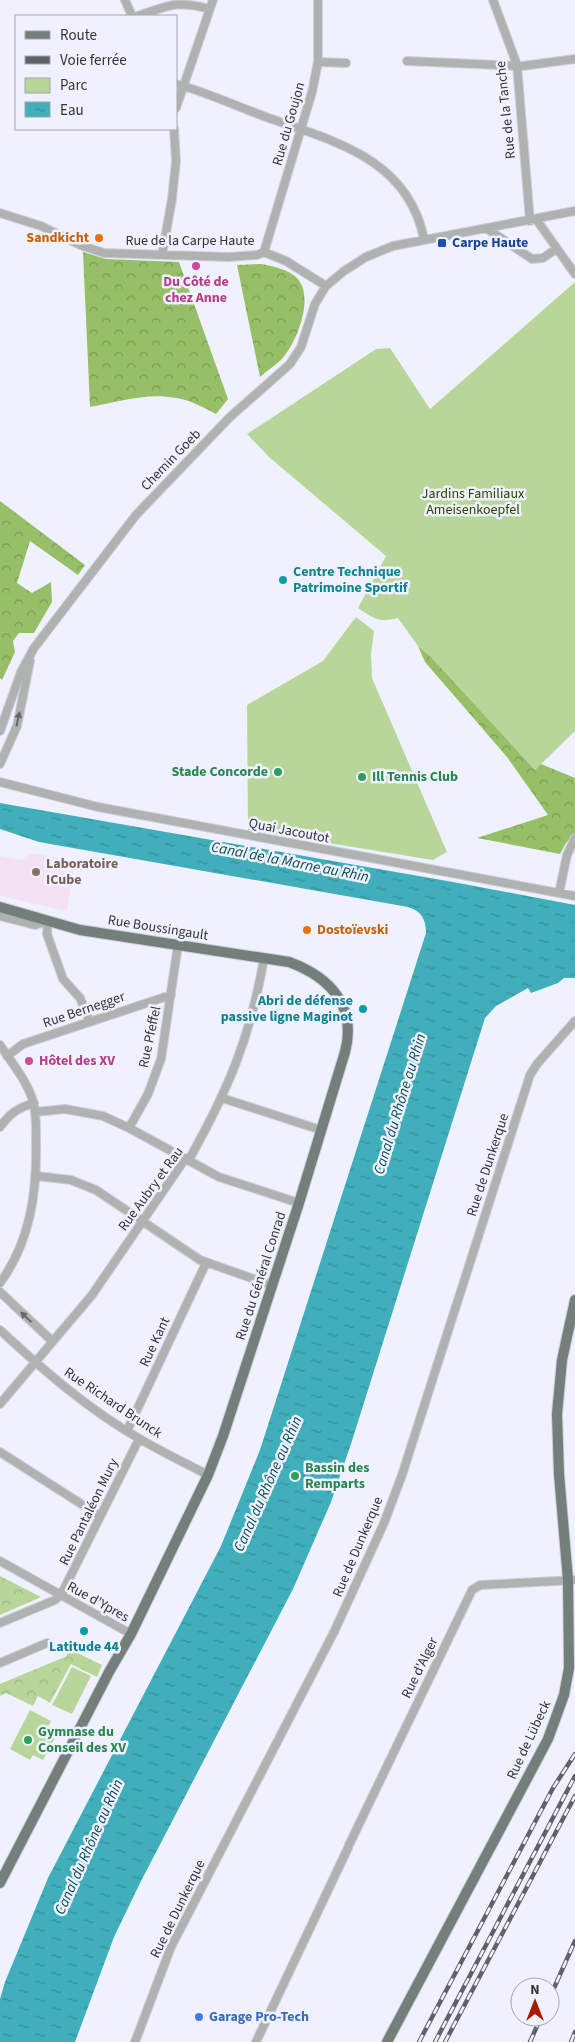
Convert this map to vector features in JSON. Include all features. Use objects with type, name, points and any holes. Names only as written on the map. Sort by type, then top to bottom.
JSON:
[{"type":"main road","name":"Rue Boussingault","points":[[0,907],[80,930],[264,958]]},
{"type":"main road","name":"Rue du Général Conrad","points":[[0,1883],[109,1672],[131,1634],[208,1474],[223,1436],[299,1203],[348,1042],[349,1028],[346,1014],[337,995],[318,977],[289,962],[264,958]]},
{"type":"main road","name":"Rue de Lübeck","points":[[387,2042],[555,1723],[564,1694],[569,1668],[571,1580],[559,1474],[558,1414],[562,1360],[575,1300]]},
{"type":"street","points":[[126,0],[132,15]]},
{"type":"street","points":[[212,0],[180,86],[359,153],[386,171],[408,198],[419,219],[424,239]]},
{"type":"street","name":"Rue du Goujon","points":[[264,252],[312,92],[318,62],[318,0]]},
{"type":"street","name":"Rue de la Tanche","points":[[493,0],[517,65],[533,220]]},
{"type":"street","points":[[141,15],[175,4],[193,2],[210,9]]},
{"type":"street","points":[[408,61],[517,65],[575,59]]},
{"type":"street","points":[[318,62],[346,63]]},
{"type":"street","points":[[162,255],[172,199],[176,161],[174,130]]},
{"type":"street","points":[[326,286],[344,271],[376,252],[393,246],[575,211]]},
{"type":"street","name":"Rue de la Carpe Haute","points":[[0,213],[41,226],[80,245],[104,253],[229,257],[257,255],[264,252],[286,261],[326,286]]},
{"type":"street","points":[[533,220],[575,274]]},
{"type":"street","points":[[486,228],[532,259],[543,258],[556,249]]},
{"type":"street","name":"Chemin Goeb","points":[[0,731],[21,672],[32,654],[136,515],[216,431],[290,364],[301,347],[315,304],[326,286]]},
{"type":"street","name":"Chemin Goeb","points":[[0,764],[17,726],[32,654]]},
{"type":"street","name":"Quai Jacoutot","points":[[0,782],[98,807],[575,896]]},
{"type":"street","points":[[559,893],[567,855],[575,838]]},
{"type":"street","name":"Rue Boussingault","points":[[0,916],[35,925],[48,921]]},
{"type":"street","points":[[48,921],[47,934],[62,979],[80,998],[90,1022]]},
{"type":"street","name":"Rue Pfeffel","points":[[129,1128],[148,1094],[161,1059],[178,945]]},
{"type":"street","name":"Rue Aubry et Rau","points":[[0,1404],[92,1295],[183,1162],[191,1156],[222,1098],[248,1032],[264,958]]},
{"type":"street","name":"Rue Bernegger","points":[[7,1056],[23,1044],[171,995]]},
{"type":"street","name":"Rue de Dunkerque","points":[[135,2042],[171,1947],[334,1632],[369,1559],[402,1475],[530,1075],[536,1064],[575,1021]]},
{"type":"street","points":[[0,1045],[30,1092],[34,1103],[36,1112],[37,1176],[33,1206],[25,1234],[14,1261],[0,1283]]},
{"type":"street","points":[[222,1098],[321,1130]]},
{"type":"street","points":[[0,1127],[9,1115],[18,1108],[34,1103]]},
{"type":"street","points":[[36,1112],[65,1108],[102,1116],[129,1128],[219,1177],[299,1203]]},
{"type":"street","points":[[37,1176],[71,1180],[96,1190],[206,1263],[271,1285]]},
{"type":"street","name":"Rue Kant","points":[[127,1431],[206,1263]]},
{"type":"street","points":[[0,1292],[52,1341]]},
{"type":"street","name":"Rue Richard Brunck","points":[[0,1330],[34,1362],[85,1402],[139,1439],[208,1474]]},
{"type":"street","name":"Rue Pantaléon Mury","points":[[61,1595],[139,1439]]},
{"type":"street","points":[[0,1452],[100,1516]]},
{"type":"street","name":"Rue d'Ypres","points":[[0,1562],[131,1634]]},
{"type":"street","name":"Rue d'Alger","points":[[256,2042],[472,1590],[480,1586],[571,1580]]},
{"type":"street","points":[[0,1622],[55,1600],[61,1595]]},
{"type":"street","points":[[0,1663],[47,1643]]},
{"type":"shaded area","name":"Laboratoire ICube","points":[[30,853],[75,861],[67,911],[0,896],[0,856],[22,860]]},
{"type":"green space","points":[[83,252],[106,259],[179,262],[228,399],[216,414],[191,402],[165,396],[133,398],[90,407]]},
{"type":"green space","points":[[261,264],[280,268],[297,278],[302,286],[304,308],[302,320],[293,343],[281,360],[260,377],[237,265]]},
{"type":"green space","name":"Jardins Familiaux Ameisenkoepfel","points":[[575,282],[575,731],[535,770],[431,657],[418,646],[398,618],[377,619],[358,608],[386,556],[269,457],[247,434],[376,349],[390,348],[430,409]]},
{"type":"green space","points":[[0,501],[85,565],[78,575],[30,541],[17,583],[32,593],[51,582],[52,602],[34,633],[19,633],[13,641],[15,652],[2,680],[0,678]]},
{"type":"green space","name":"Ill Tennis Club","points":[[356,617],[374,631],[371,654],[372,678],[447,852],[433,860],[248,830],[247,705],[323,661]]},
{"type":"green space","points":[[418,646],[431,657],[535,770],[541,764],[575,778],[575,834],[566,843],[560,854],[477,838],[548,815],[507,757],[425,662]]},
{"type":"green space","points":[[0,1576],[41,1597],[0,1615]]},
{"type":"green space","points":[[67,1648],[102,1665],[97,1677],[71,1664],[50,1703],[38,1696],[33,1706],[6,1693],[0,1696],[0,1684],[67,1656]]},
{"type":"green space","points":[[72,1667],[91,1676],[72,1714],[52,1705]]},
{"type":"green space","name":"Gymnase du Conseil des XV","points":[[30,1710],[51,1721],[46,1730],[56,1736],[43,1760],[33,1755],[30,1760],[10,1749]]},
{"type":"water","name":"Bassin des Remparts","points":[[0,803],[575,905],[575,978],[564,978],[558,983],[531,993],[528,988],[496,1006],[485,1018],[331,1502],[293,1589],[140,1883],[114,1937],[75,2042],[0,2042],[0,1999],[5,1982],[48,1878],[221,1546],[260,1450],[426,933],[426,928],[422,916],[408,907],[39,842],[0,829]]},
{"type":"railway","points":[[419,2042],[553,1788],[575,1754]]},
{"type":"railway","points":[[435,2042],[575,1776]]},
{"type":"railway","points":[[445,2042],[575,1796]]},
{"type":"railway","points":[[559,1977],[575,1941]]},
{"type":"railway","points":[[530,2042],[537,2027]]},
{"type":"railway","points":[[571,2042],[575,2032]]},
{"type":"place","name":"Sandkicht","points":[[99,238]]},
{"type":"place","name":"Carpe Haute","points":[[442,243]]},
{"type":"place","name":"Du Côté de chez Anne","points":[[196,266]]},
{"type":"place","name":"Centre Technique Patrimoine Sportif","points":[[283,580]]},
{"type":"place","name":"Stade Concorde","points":[[278,772]]},
{"type":"place","name":"Ill Tennis Club","points":[[362,777]]},
{"type":"place","name":"Laboratoire ICube","points":[[36,872]]},
{"type":"place","name":"Dostoïevski","points":[[307,930]]},
{"type":"place","name":"Abri de défense passive ligne Maginot","points":[[363,1009]]},
{"type":"place","name":"Hôtel des XV","points":[[29,1061]]},
{"type":"place","name":"Bassin des Remparts","points":[[295,1476]]},
{"type":"place","name":"Latitude 44","points":[[84,1631]]},
{"type":"place","name":"Gymnase du Conseil des XV","points":[[28,1740]]},
{"type":"place","name":"Garage Pro-Tech","points":[[199,2017]]},
{"type":"water label","name":"Canal de la Marne au Rhin","points":[[290,862]]},
{"type":"water label","name":"Canal du Rhône au Rhin","points":[[400,1104]]},
{"type":"water label","name":"Canal du Rhône au Rhin","points":[[268,1484]]},
{"type":"water label","name":"Canal du Rhône au Rhin","points":[[89,1847]]}]
